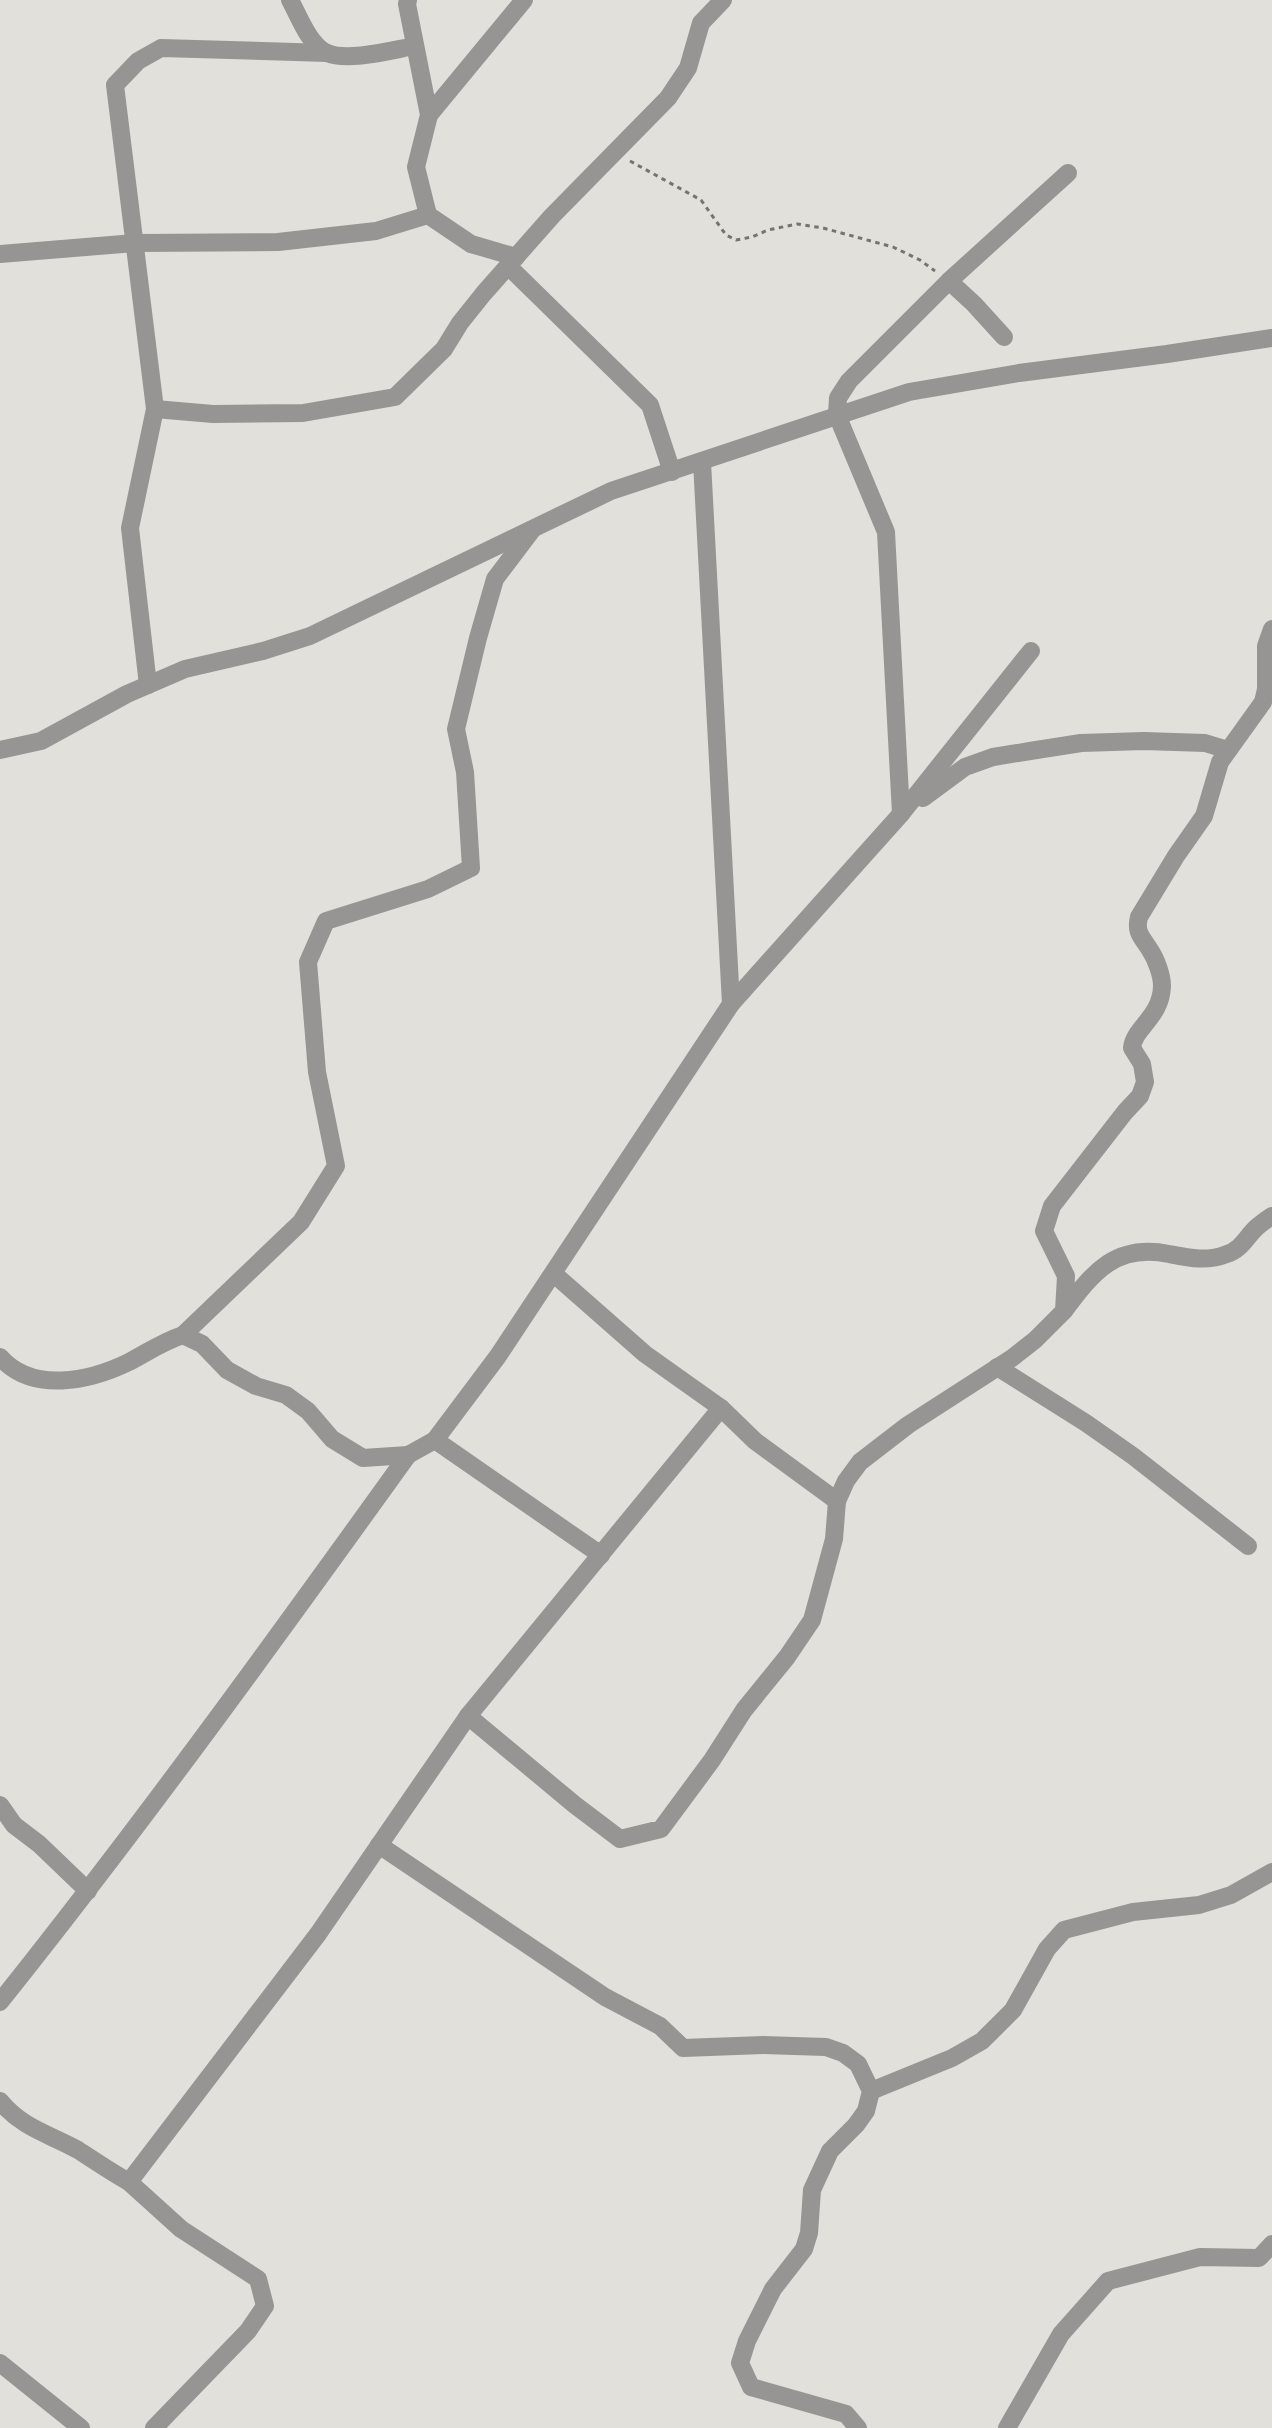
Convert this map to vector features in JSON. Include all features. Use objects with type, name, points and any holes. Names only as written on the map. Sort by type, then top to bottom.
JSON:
[{"type":"street","points":[[290,0],[315,43],[327,52]]},
{"type":"street","points":[[408,0],[429,115],[416,167],[428,215],[471,244],[512,262],[650,405],[672,472]]},
{"type":"street","points":[[429,115],[524,0]]},
{"type":"street","points":[[155,409],[213,414],[303,413],[395,398],[444,349],[460,323],[512,262],[614,152],[668,98],[688,68],[701,23],[723,0]]},
{"type":"street","points":[[148,685],[130,528],[155,409],[115,85],[138,61],[161,48],[327,52],[350,56],[415,46]]},
{"type":"street","points":[[901,814],[886,532],[837,415],[838,398],[849,381],[949,281],[1068,173]]},
{"type":"street","points":[[0,254],[135,243],[278,243],[376,231],[428,215]]},
{"type":"street","points":[[949,281],[1004,337]]},
{"type":"street","points":[[0,750],[41,741],[127,694],[185,669],[263,651],[310,636],[611,491],[837,415],[920,390],[1019,373],[1272,338]]},
{"type":"street","points":[[702,462],[731,1004]]},
{"type":"street","points":[[0,1357],[9,1367],[41,1381],[88,1378],[129,1362],[159,1344],[183,1335],[301,1222],[336,1166],[316,1072],[308,962],[326,921],[428,889],[471,868],[465,772],[456,729],[495,579],[535,526]]},
{"type":"street","points":[[1064,1311],[1066,1275],[1044,1231],[1052,1206],[1140,1096],[1145,1082],[1142,1064],[1132,1048],[1132,1041],[1156,1012],[1162,984],[1151,951],[1140,937],[1136,926],[1139,917],[1176,856],[1204,816],[1220,762],[1263,702],[1266,689],[1266,646],[1272,629]]},
{"type":"street","points":[[183,1335],[202,1344],[227,1370],[256,1386],[286,1395],[308,1411],[332,1439],[363,1458],[408,1455],[435,1440],[498,1356],[554,1274],[731,1004],[901,814],[1031,651]]},
{"type":"street","points":[[901,814],[965,767],[993,757],[1081,743],[1134,741],[1205,743],[1228,750]]},
{"type":"street","points":[[468,1716],[575,1805],[620,1839],[662,1829],[712,1760],[744,1710],[787,1657],[812,1620],[834,1539],[837,1501],[846,1481],[860,1462],[908,1425],[1035,1340],[1064,1311],[1098,1268],[1113,1259],[1135,1252],[1160,1252],[1195,1260],[1211,1259],[1228,1254],[1242,1246],[1256,1228],[1272,1216]]},
{"type":"street","points":[[554,1274],[645,1354],[721,1408],[755,1441],[837,1501]]},
{"type":"street","points":[[997,1367],[1086,1423],[1124,1450],[1248,1546]]},
{"type":"street","points":[[129,2182],[311,1943],[468,1716],[721,1408]]},
{"type":"street","points":[[435,1440],[601,1555]]},
{"type":"street","points":[[0,2002],[88,1891],[408,1455]]},
{"type":"street","points":[[0,1805],[14,1825],[39,1844],[88,1891]]},
{"type":"street","points":[[379,1845],[605,1997],[660,2026],[683,2048],[763,2045],[825,2047],[843,2053],[858,2064],[871,2091],[866,2111],[830,2151],[812,2190],[809,2233],[804,2250],[773,2289],[747,2341],[740,2363],[751,2387],[846,2414],[858,2428]]},
{"type":"street","points":[[871,2091],[952,2058],[982,2041],[1014,2010],[1047,1949],[1064,1929],[1133,1912],[1199,1905],[1231,1895],[1272,1872]]},
{"type":"street","points":[[0,2101],[14,2117],[41,2134],[76,2149],[129,2182],[181,2229],[258,2280],[265,2306],[248,2331],[154,2428]]},
{"type":"street","points":[[1007,2428],[1061,2334],[1108,2281],[1200,2257],[1258,2258],[1272,2244]]},
{"type":"street","points":[[0,2363],[79,2426]]},
{"type":"path","points":[[614,152],[701,200],[726,236],[736,240],[797,224],[823,228],[893,247],[920,260],[949,281]]}]
